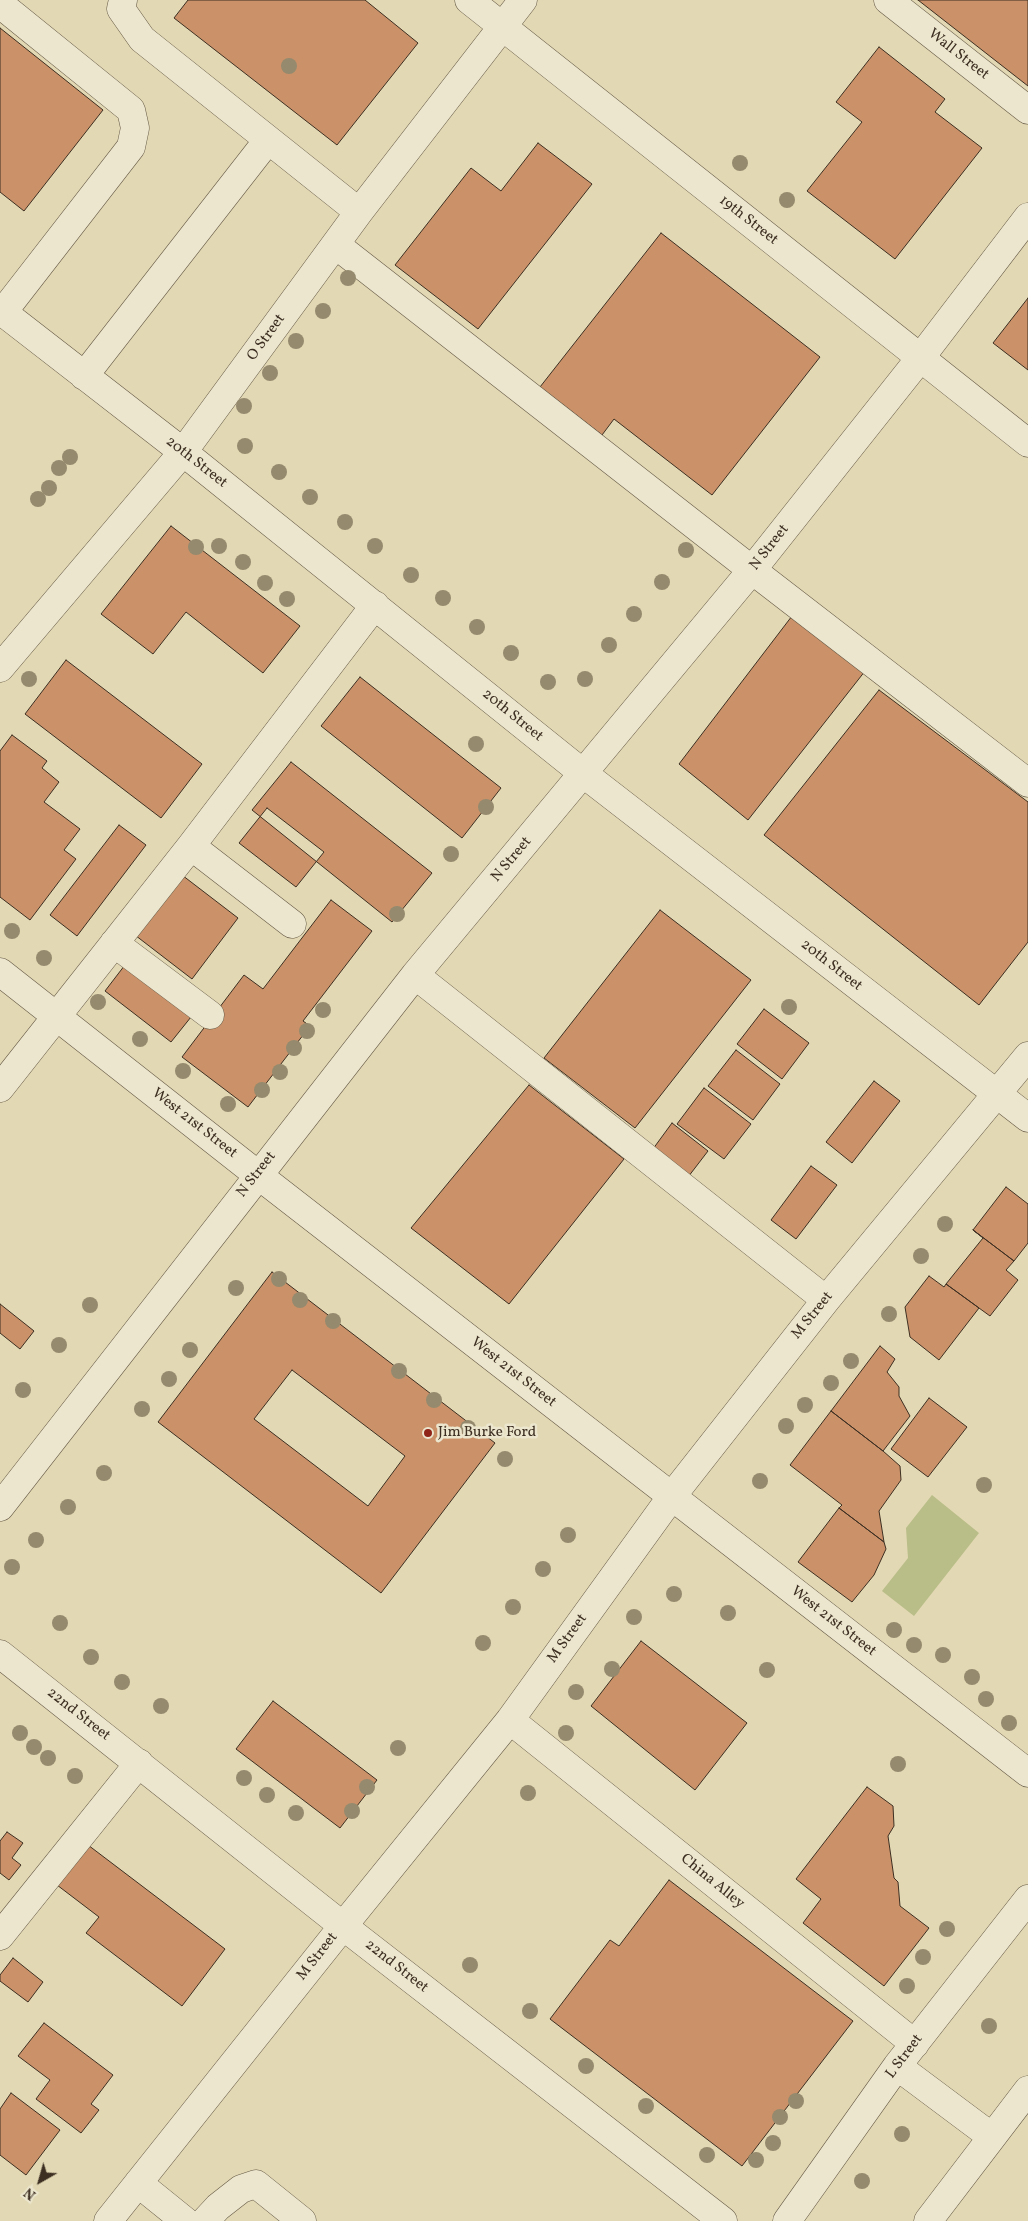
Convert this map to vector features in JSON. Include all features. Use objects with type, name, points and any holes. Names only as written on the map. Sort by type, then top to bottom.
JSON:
[{"type":"street","points":[[123,0],[121,9],[142,39],[360,212]]},
{"type":"street","name":"19th Street","points":[[469,0],[1028,443]]},
{"type":"street","name":"O Street","points":[[0,668],[183,452],[360,212],[524,0]]},
{"type":"street","name":"Wall Street","points":[[888,0],[1028,110]]},
{"type":"street","points":[[0,4],[131,110],[135,128],[131,147],[2,311]]},
{"type":"street","points":[[84,376],[268,140]]},
{"type":"street","name":"N Street","points":[[0,1507],[415,975],[752,570],[921,357],[1028,217]]},
{"type":"street","points":[[336,245],[1028,783]]},
{"type":"street","name":"20th Street","points":[[2,311],[183,452],[584,774],[1028,1118]]},
{"type":"street","points":[[0,1088],[191,846],[375,605]]},
{"type":"street","points":[[191,846],[292,924]]},
{"type":"street","points":[[114,943],[210,1015]]},
{"type":"street","name":"West 21st Street","points":[[0,972],[258,1175],[1028,1773]]},
{"type":"street","points":[[415,975],[826,1300]]},
{"type":"street","name":"M Street","points":[[108,2221],[510,1720],[672,1496],[826,1300],[1028,1056]]},
{"type":"street","name":"22nd Street","points":[[0,1654],[343,1926],[723,2221]]},
{"type":"street","name":"China Alley","points":[[510,1720],[915,2044]]},
{"type":"street","points":[[0,1936],[139,1763]]},
{"type":"street","name":"L Street","points":[[788,2221],[897,2066],[1028,1898]]},
{"type":"street","points":[[897,2066],[992,2137]]},
{"type":"street","points":[[928,2221],[1028,2090]]},
{"type":"street","points":[[138,2183],[185,2221]]},
{"type":"street","points":[[206,2221],[218,2207],[241,2189],[256,2184],[302,2221]]},
{"type":"green space","points":[[932,1495],[979,1533],[914,1616],[882,1591],[908,1558],[906,1528]]},
{"type":"building","points":[[188,0],[365,0],[418,43],[337,145],[174,18]]},
{"type":"building","points":[[918,0],[1028,0],[1028,86]]},
{"type":"building","points":[[0,28],[103,110],[24,211],[0,192]]},
{"type":"building","points":[[879,47],[945,99],[935,112],[982,148],[895,259],[807,191],[862,122],[836,102]]},
{"type":"building","points":[[538,143],[592,184],[478,329],[395,265],[471,168],[501,191]]},
{"type":"building","points":[[661,233],[820,357],[712,495],[614,419],[602,435],[540,387]]},
{"type":"building","points":[[1028,298],[1028,370],[993,343]]},
{"type":"building","points":[[171,526],[300,626],[263,673],[186,612],[153,654],[101,614]]},
{"type":"building","points":[[792,616],[869,666],[748,820],[679,764]]},
{"type":"building","points":[[66,660],[202,764],[161,818],[25,714]]},
{"type":"building","points":[[360,677],[501,788],[462,838],[321,726]]},
{"type":"building","points":[[879,690],[1028,802],[1028,942],[979,1005],[764,835]]},
{"type":"building","points":[[12,735],[47,761],[42,768],[59,782],[44,802],[80,829],[64,850],[76,859],[30,920],[0,897],[0,751]]},
{"type":"building","points":[[291,762],[432,873],[392,922],[252,810]]},
{"type":"building","points":[[267,808],[324,852],[296,887],[239,843]]},
{"type":"building","points":[[119,825],[146,845],[77,936],[50,915]]},
{"type":"building","points":[[178,872],[238,918],[192,979],[131,932]]},
{"type":"building","points":[[331,900],[372,931],[303,1021],[310,1026],[248,1107],[182,1057],[244,975],[263,989]]},
{"type":"building","points":[[660,910],[751,980],[635,1128],[544,1058]]},
{"type":"building","points":[[128,961],[195,1012],[171,1042],[105,991]]},
{"type":"building","points":[[764,1009],[809,1043],[782,1079],[737,1044]]},
{"type":"building","points":[[736,1050],[780,1084],[753,1120],[708,1086]]},
{"type":"building","points":[[874,1081],[900,1101],[852,1163],[826,1142]]},
{"type":"building","points":[[529,1085],[624,1159],[509,1304],[411,1228]]},
{"type":"building","points":[[704,1088],[751,1124],[724,1159],[677,1124]]},
{"type":"building","points":[[672,1123],[708,1151],[685,1181],[650,1153]]},
{"type":"building","points":[[811,1166],[837,1185],[796,1239],[771,1220]]},
{"type":"building","points":[[1006,1187],[1028,1204],[1028,1243],[1014,1261],[973,1230]]},
{"type":"building","points":[[973,1230],[1014,1261],[1006,1270],[1018,1280],[990,1316],[946,1284],[983,1238]]},
{"type":"building","name":"Jim Burke Ford","points":[[272,1272],[495,1443],[381,1593],[158,1422]],"holes":[[[292,1370],[405,1456],[368,1506],[254,1419]]]},
{"type":"building","points":[[929,1276],[944,1287],[946,1284],[979,1308],[939,1360],[910,1337],[905,1307]]},
{"type":"building","points":[[0,1304],[34,1331],[20,1349],[0,1333]]},
{"type":"building","points":[[880,1346],[895,1359],[887,1372],[899,1387],[899,1396],[910,1416],[883,1451],[831,1411]]},
{"type":"building","points":[[929,1398],[967,1427],[928,1477],[891,1449]]},
{"type":"building","points":[[831,1411],[900,1466],[901,1480],[879,1511],[884,1542],[839,1508],[842,1505],[790,1465]]},
{"type":"building","points":[[839,1508],[884,1542],[886,1549],[874,1575],[852,1602],[798,1562]]},
{"type":"building","points":[[641,1641],[747,1723],[695,1790],[591,1706]]},
{"type":"building","points":[[273,1701],[377,1780],[340,1828],[236,1749]]},
{"type":"building","points":[[867,1787],[893,1806],[894,1826],[888,1836],[894,1878],[898,1882],[900,1906],[929,1928],[884,1986],[803,1923],[821,1899],[796,1879]]},
{"type":"building","points":[[7,1832],[23,1843],[12,1858],[21,1865],[9,1880],[0,1873],[0,1841]]},
{"type":"building","points":[[88,1845],[225,1949],[182,2006],[86,1933],[99,1917],[57,1885]]},
{"type":"building","points":[[669,1880],[853,2021],[742,2166],[550,2019],[610,1940],[619,1946]]},
{"type":"building","points":[[13,1958],[43,1982],[28,2002],[0,1981],[0,1975]]},
{"type":"building","points":[[44,2023],[113,2075],[91,2104],[99,2110],[81,2133],[36,2099],[50,2080],[18,2056]]},
{"type":"building","points":[[11,2093],[60,2130],[26,2175],[0,2155],[0,2109]]},
{"type":"place","name":"Jim Burke Ford","points":[[428,1433]]}]
